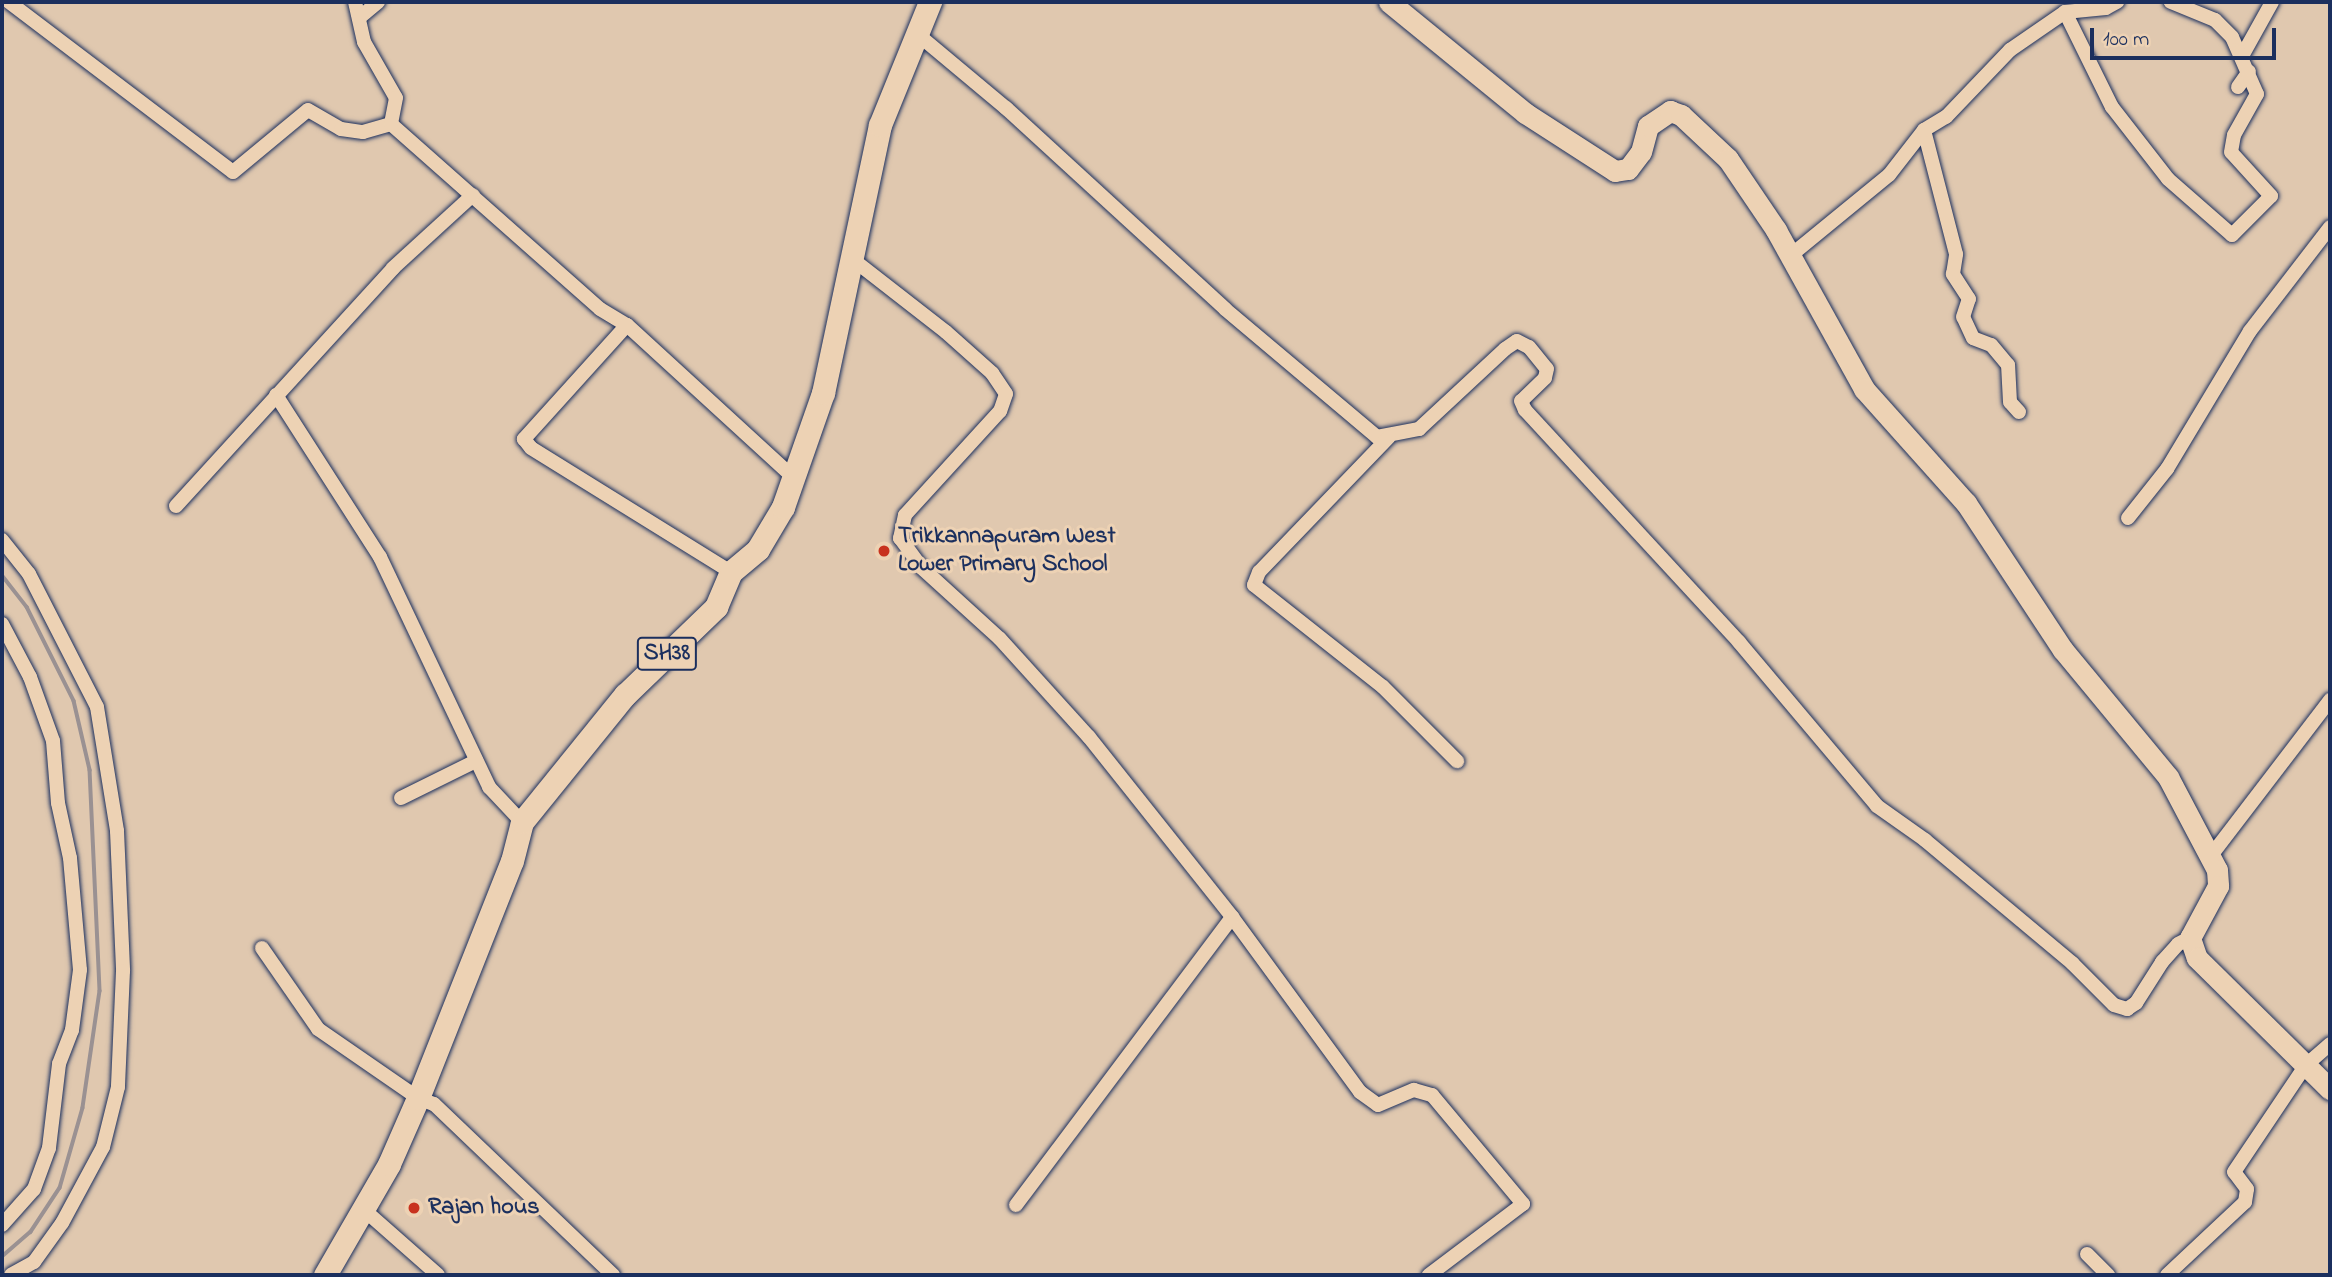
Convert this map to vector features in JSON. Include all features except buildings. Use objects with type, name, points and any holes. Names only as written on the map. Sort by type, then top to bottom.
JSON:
[{"type":"main road","name":"SH38","points":[[325,1275],[388,1164],[418,1098],[512,861],[522,822],[625,695],[716,607],[731,572],[758,549],[794,478],[823,393],[880,125],[915,32],[930,2]]},
{"type":"street","points":[[9,2],[233,172],[308,110],[341,129],[363,132],[391,124]]},
{"type":"street","points":[[355,2],[363,42],[396,98],[391,124]]},
{"type":"street","points":[[359,18],[378,2]]},
{"type":"street","points":[[915,32],[1006,108],[1225,309],[1371,433],[1389,437],[1419,429],[1517,341],[1529,348],[1547,369],[1545,378],[1521,401],[1525,410],[1739,642],[1877,806],[1925,840],[2072,963],[2114,1006],[2127,1009],[2136,1003],[2162,962],[2178,944],[2190,939],[2218,886],[2210,857],[2168,777],[2063,650],[1966,503],[1864,389],[1753,191],[1728,159],[1681,115],[1670,111],[1648,126],[1641,152],[1628,169],[1615,171],[1525,113],[1389,2]]},
{"type":"street","points":[[1790,256],[1889,175],[1924,130],[1946,117],[2018,44],[2064,12],[2106,8],[2117,2]]},
{"type":"street","points":[[2064,12],[2112,107],[2168,179],[2232,235],[2271,196],[2231,152],[2234,135],[2257,94],[2232,37],[2215,20],[2171,2]]},
{"type":"street","points":[[2242,56],[2272,2]]},
{"type":"street","points":[[2238,87],[2249,71]]},
{"type":"street","points":[[391,124],[600,309],[627,325],[794,478]]},
{"type":"street","points":[[1924,130],[1956,254],[1953,274],[1969,299],[1963,317],[1973,338],[1991,345],[2008,365],[2010,402],[2020,412]]},
{"type":"street","points":[[176,506],[393,268],[473,195]]},
{"type":"street","points":[[2128,518],[2167,469],[2250,331],[2330,228]]},
{"type":"street","points":[[852,258],[946,332],[992,373],[1006,394],[1000,411],[905,515],[900,538],[922,568],[1000,639],[1089,737],[1232,917],[1360,1092],[1378,1105],[1414,1090],[1432,1095],[1524,1205],[1429,1275]]},
{"type":"street","points":[[627,325],[524,439],[531,448],[731,572]]},
{"type":"street","points":[[275,395],[380,557],[489,787],[522,822]]},
{"type":"street","points":[[1389,437],[1259,572],[1254,585],[1382,687],[1457,761]]},
{"type":"street","points":[[2,540],[29,574],[97,707],[117,831],[123,971],[118,1087],[103,1147],[62,1223],[34,1262],[11,1275]]},
{"type":"street","points":[[2,624],[30,677],[53,741],[80,970],[72,1030],[60,1064],[49,1148],[34,1189],[2,1225]]},
{"type":"street","points":[[2210,857],[2330,700]]},
{"type":"street","points":[[401,798],[476,761]]},
{"type":"street","points":[[1016,1205],[1232,917]]},
{"type":"street","points":[[2190,939],[2197,958],[2330,1089]]},
{"type":"street","points":[[262,948],[318,1030],[418,1098],[434,1104],[613,1275]]},
{"type":"street","points":[[2167,1275],[2245,1202],[2247,1189],[2234,1172],[2306,1065],[2330,1044]]},
{"type":"street","points":[[362,1208],[438,1275]]},
{"type":"street","points":[[2087,1254],[2108,1275]]},
{"type":"waterway","points":[[2,575],[27,607],[74,701],[90,770],[100,991],[83,1108],[60,1188],[31,1232],[2,1257]]},
{"type":"place","name":"Trikkannapuram West Lower Primary School","points":[[884,551]]},
{"type":"place","name":"Rajan hous","points":[[414,1208]]}]
